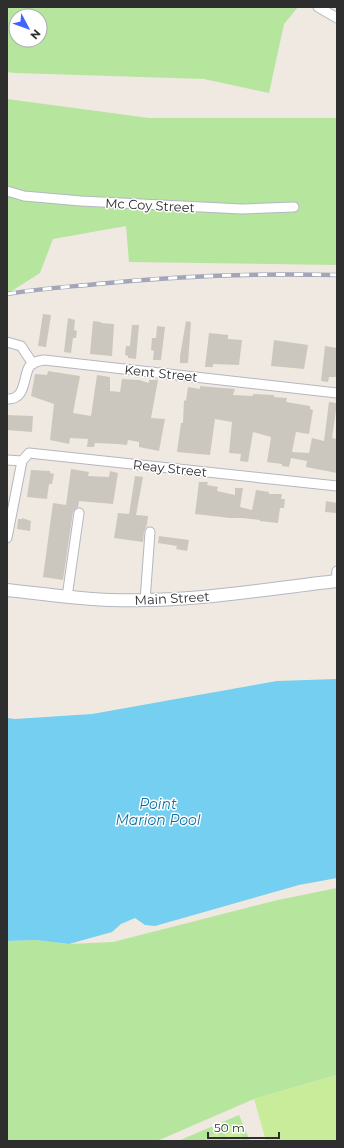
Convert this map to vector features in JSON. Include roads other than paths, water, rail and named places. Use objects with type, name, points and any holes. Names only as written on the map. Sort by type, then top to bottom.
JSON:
[{"type":"main road","name":"Main Street","points":[[7,590],[108,600],[146,600],[195,598],[337,578]]},
{"type":"street","points":[[318,7],[337,18]]},
{"type":"street","name":"Mc Coy Street","points":[[7,190],[24,196],[88,202],[242,209],[294,206]]},
{"type":"street","points":[[7,342],[21,346],[33,364],[29,366],[22,391],[17,396],[7,399]]},
{"type":"street","name":"Kent Street","points":[[33,364],[44,360],[337,393]]},
{"type":"street","name":"Reay Street","points":[[7,460],[22,461],[29,453],[337,486]]},
{"type":"street","points":[[7,538],[22,461]]},
{"type":"street","points":[[67,596],[79,513]]},
{"type":"street","points":[[146,600],[150,532]]},
{"type":"water","name":"Point Marion Pool","points":[[337,679],[337,878],[299,885],[155,926],[145,925],[135,918],[121,924],[112,932],[69,944],[36,940],[7,941],[7,718],[15,719],[92,714],[277,681]]},
{"type":"railway","points":[[7,294],[63,287],[187,277],[277,274],[337,275]]}]
